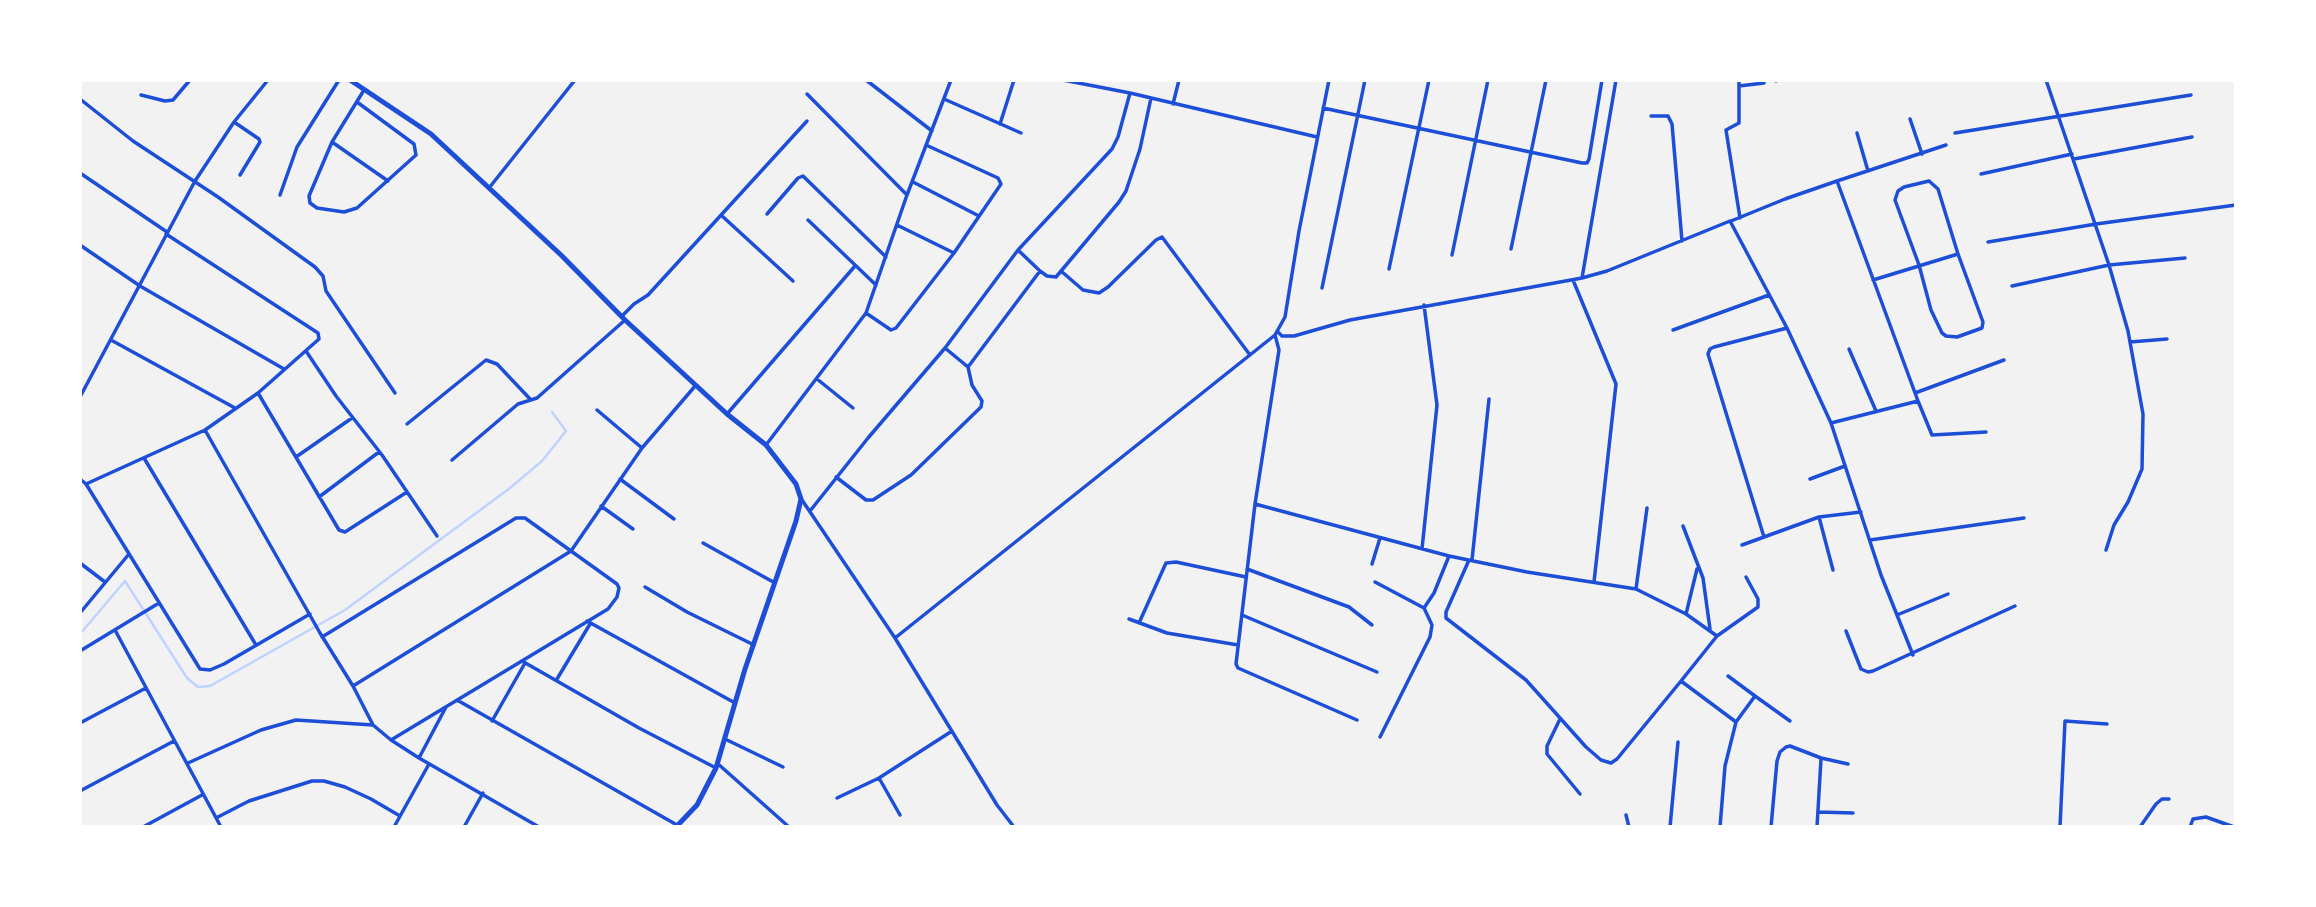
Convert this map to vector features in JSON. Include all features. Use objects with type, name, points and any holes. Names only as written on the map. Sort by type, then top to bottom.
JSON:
[{"type":"street","points":[[141,95],[165,101],[173,100],[190,80]]},
{"type":"street","points":[[80,397],[195,181],[234,122],[268,80]]},
{"type":"street","points":[[280,195],[297,147],[339,80]]},
{"type":"street","points":[[489,188],[575,80]]},
{"type":"street","points":[[866,80],[932,131]]},
{"type":"street","points":[[765,446],[866,313],[951,80]]},
{"type":"street","points":[[1000,124],[1014,80]]},
{"type":"street","points":[[1063,80],[1094,83],[1317,137]]},
{"type":"street","points":[[1173,104],[1179,80]]},
{"type":"street","points":[[895,638],[1276,333],[1285,317],[1329,80]]},
{"type":"street","points":[[1322,288],[1365,80]]},
{"type":"street","points":[[1389,269],[1429,80]]},
{"type":"street","points":[[1452,255],[1488,80]]},
{"type":"street","points":[[1511,249],[1546,80]]},
{"type":"street","points":[[1323,108],[1587,163],[1602,80]]},
{"type":"street","points":[[1582,278],[1616,80]]},
{"type":"street","points":[[1739,80],[1739,123],[1726,130],[1740,218]]},
{"type":"street","points":[[1740,86],[1764,83],[1764,80]]},
{"type":"street","points":[[2046,80],[2109,265],[2130,342],[2143,414],[2143,458],[2137,481],[2114,525],[2106,550]]},
{"type":"street","points":[[354,81],[431,134],[561,255],[623,318],[765,446],[796,484],[802,499],[895,638],[997,806],[1014,827]]},
{"type":"street","points":[[357,102],[416,148],[416,155],[363,205],[344,212],[317,208],[310,203],[309,196],[331,142],[364,90]]},
{"type":"street","points":[[810,511],[836,476],[946,348],[1018,250],[1112,149],[1118,138],[1130,93]]},
{"type":"street","points":[[807,94],[907,195]]},
{"type":"street","points":[[1955,133],[2191,95]]},
{"type":"street","points":[[1018,250],[1040,271],[1052,278],[1061,271],[1126,191],[1140,149],[1151,98]]},
{"type":"street","points":[[80,99],[133,141],[195,181],[323,276],[326,291],[395,393]]},
{"type":"street","points":[[944,99],[1021,133]]},
{"type":"street","points":[[1651,116],[1668,116],[1672,124],[1682,241]]},
{"type":"street","points":[[1910,119],[1922,154]]},
{"type":"street","points":[[452,460],[518,404],[537,398],[623,318],[634,304],[648,295],[807,121]]},
{"type":"street","points":[[234,122],[260,142],[240,175]]},
{"type":"street","points":[[1857,132],[1868,171]]},
{"type":"street","points":[[1981,174],[2192,137]]},
{"type":"street","points":[[331,142],[388,181]]},
{"type":"street","points":[[866,313],[894,330],[954,253],[1001,184],[1000,180],[926,145]]},
{"type":"street","points":[[1276,333],[1294,336],[1350,320],[1582,278],[1607,271],[1785,199],[1946,145]]},
{"type":"street","points":[[80,173],[318,333],[319,339],[258,393],[205,430],[86,484]]},
{"type":"street","points":[[767,214],[798,178],[803,176],[886,257]]},
{"type":"street","points":[[1837,180],[1932,435],[1986,432]]},
{"type":"street","points":[[1929,181],[1935,185],[1958,254],[1983,326],[1957,337],[1942,333],[1931,310],[1919,265],[1895,200],[1898,191],[1929,181]]},
{"type":"street","points":[[913,182],[979,216]]},
{"type":"street","points":[[1988,242],[2235,205]]},
{"type":"street","points":[[722,215],[793,281]]},
{"type":"street","points":[[808,220],[876,285]]},
{"type":"street","points":[[1730,221],[1787,328],[1831,423],[1881,575],[1913,655]]},
{"type":"street","points":[[897,225],[954,253]]},
{"type":"street","points":[[1061,271],[1083,290],[1099,293],[1162,237],[1250,355]]},
{"type":"street","points":[[80,245],[139,286],[284,369]]},
{"type":"street","points":[[1873,280],[1958,254]]},
{"type":"street","points":[[2012,286],[2109,265],[2185,258]]},
{"type":"street","points":[[727,414],[855,266]]},
{"type":"street","points":[[968,367],[1040,271]]},
{"type":"street","points":[[1573,279],[1616,384],[1594,582]]},
{"type":"street","points":[[1673,331],[1770,295]]},
{"type":"street","points":[[1422,549],[1437,405],[1424,305]]},
{"type":"street","points":[[1764,537],[1708,354],[1714,347],[1787,328]]},
{"type":"street","points":[[1276,333],[1279,350],[1255,505],[1236,664],[1238,668],[1357,720]]},
{"type":"street","points":[[111,340],[236,408]]},
{"type":"street","points":[[2130,342],[2167,340]]},
{"type":"street","points":[[836,476],[869,501],[911,475],[981,407],[982,401],[972,385],[968,367],[946,348]]},
{"type":"street","points":[[1849,349],[1877,412]]},
{"type":"street","points":[[306,351],[436,536]]},
{"type":"street","points":[[407,424],[485,360],[497,364],[531,400]]},
{"type":"street","points":[[1915,393],[2004,360]]},
{"type":"street","points":[[817,379],[853,408]]},
{"type":"street","points":[[353,686],[570,551],[642,448],[696,385]]},
{"type":"street","points":[[258,393],[339,530],[345,532],[407,492]]},
{"type":"street","points":[[1489,399],[1471,560],[1446,612],[1446,618],[1526,680],[1601,760],[1611,763],[1617,759],[1717,636],[1758,607],[1758,599],[1746,577]]},
{"type":"street","points":[[1831,423],[1919,401]]},
{"type":"street","points":[[597,410],[642,448]]},
{"type":"street","points":[[296,457],[352,418]]},
{"type":"street","points":[[205,430],[373,724],[391,740],[419,758],[536,826]]},
{"type":"street","points":[[319,497],[379,452]]},
{"type":"street","points":[[144,458],[256,645]]},
{"type":"street","points":[[1811,479],[1845,466]]},
{"type":"street","points":[[80,479],[86,484],[200,668],[210,670],[224,664],[312,616]]},
{"type":"street","points":[[620,479],[674,519]]},
{"type":"street","points":[[457,700],[677,826],[697,805],[716,765],[802,499]]},
{"type":"street","points":[[1255,505],[1449,556],[1636,589],[1686,614],[1717,636]]},
{"type":"street","points":[[601,506],[633,529]]},
{"type":"street","points":[[1636,589],[1647,508]]},
{"type":"street","points":[[1742,545],[1819,517],[1862,512]]},
{"type":"street","points":[[1819,517],[1833,570]]},
{"type":"street","points":[[321,635],[516,518],[525,518],[612,579],[619,588],[615,603],[589,623],[391,740]]},
{"type":"street","points":[[1870,540],[2024,518]]},
{"type":"street","points":[[1683,526],[1703,578],[1710,629]]},
{"type":"street","points":[[1372,564],[1380,538]]},
{"type":"street","points":[[703,543],[775,583]]},
{"type":"street","points":[[80,613],[129,554]]},
{"type":"street","points":[[1424,608],[1434,593],[1449,556]]},
{"type":"street","points":[[1139,623],[1166,563],[1176,562],[1246,577]]},
{"type":"street","points":[[80,563],[105,582]]},
{"type":"street","points":[[1686,614],[1698,566]]},
{"type":"street","points":[[1247,569],[1349,607],[1371,625]]},
{"type":"street","points":[[1375,582],[1424,608],[1432,625],[1430,637],[1380,737]]},
{"type":"street","points":[[645,587],[687,612],[754,645]]},
{"type":"street","points":[[1897,615],[1948,594]]},
{"type":"street","points":[[80,651],[159,603]]},
{"type":"street","points":[[1846,631],[1861,669],[1868,672],[1913,655],[2015,606]]},
{"type":"street","points":[[1242,615],[1377,672]]},
{"type":"street","points":[[1129,619],[1167,633],[1238,645]]},
{"type":"street","points":[[556,680],[589,623]]},
{"type":"street","points":[[589,623],[735,703]]},
{"type":"street","points":[[115,630],[221,827]]},
{"type":"street","points":[[524,662],[639,728],[716,765],[789,827]]},
{"type":"street","points":[[492,721],[524,662]]},
{"type":"street","points":[[1728,676],[1790,721]]},
{"type":"street","points":[[1681,681],[1737,722]]},
{"type":"street","points":[[80,723],[147,687]]},
{"type":"street","points":[[1720,827],[1725,766],[1737,722],[1755,696]]},
{"type":"street","points":[[419,758],[446,707]]},
{"type":"street","points":[[1560,719],[1547,746],[1547,754],[1580,794]]},
{"type":"street","points":[[188,763],[261,730],[296,720],[373,724]]},
{"type":"street","points":[[2060,827],[2065,721],[2107,724]]},
{"type":"street","points":[[837,798],[878,778],[952,731]]},
{"type":"street","points":[[724,738],[783,767]]},
{"type":"street","points":[[80,791],[174,741]]},
{"type":"street","points":[[1670,827],[1678,742]]},
{"type":"street","points":[[1771,827],[1780,752],[1790,746],[1821,758],[1848,764]]},
{"type":"street","points":[[1817,827],[1821,758]]},
{"type":"street","points":[[394,827],[429,764]]},
{"type":"street","points":[[878,778],[900,815]]},
{"type":"street","points":[[216,818],[249,801],[312,781],[324,781],[345,787],[400,816]]},
{"type":"street","points":[[464,827],[483,793]]},
{"type":"street","points":[[143,827],[202,795]]},
{"type":"street","points":[[2140,827],[2156,804],[2162,799],[2169,799]]},
{"type":"street","points":[[1818,812],[1853,813]]},
{"type":"street","points":[[1626,815],[1629,827]]},
{"type":"street","points":[[2190,827],[2193,819],[2206,817],[2234,827]]},
{"type":"waterway","points":[[80,634],[125,581],[187,678],[198,687],[210,686],[345,610],[510,488],[542,461],[566,431],[552,412]]}]
